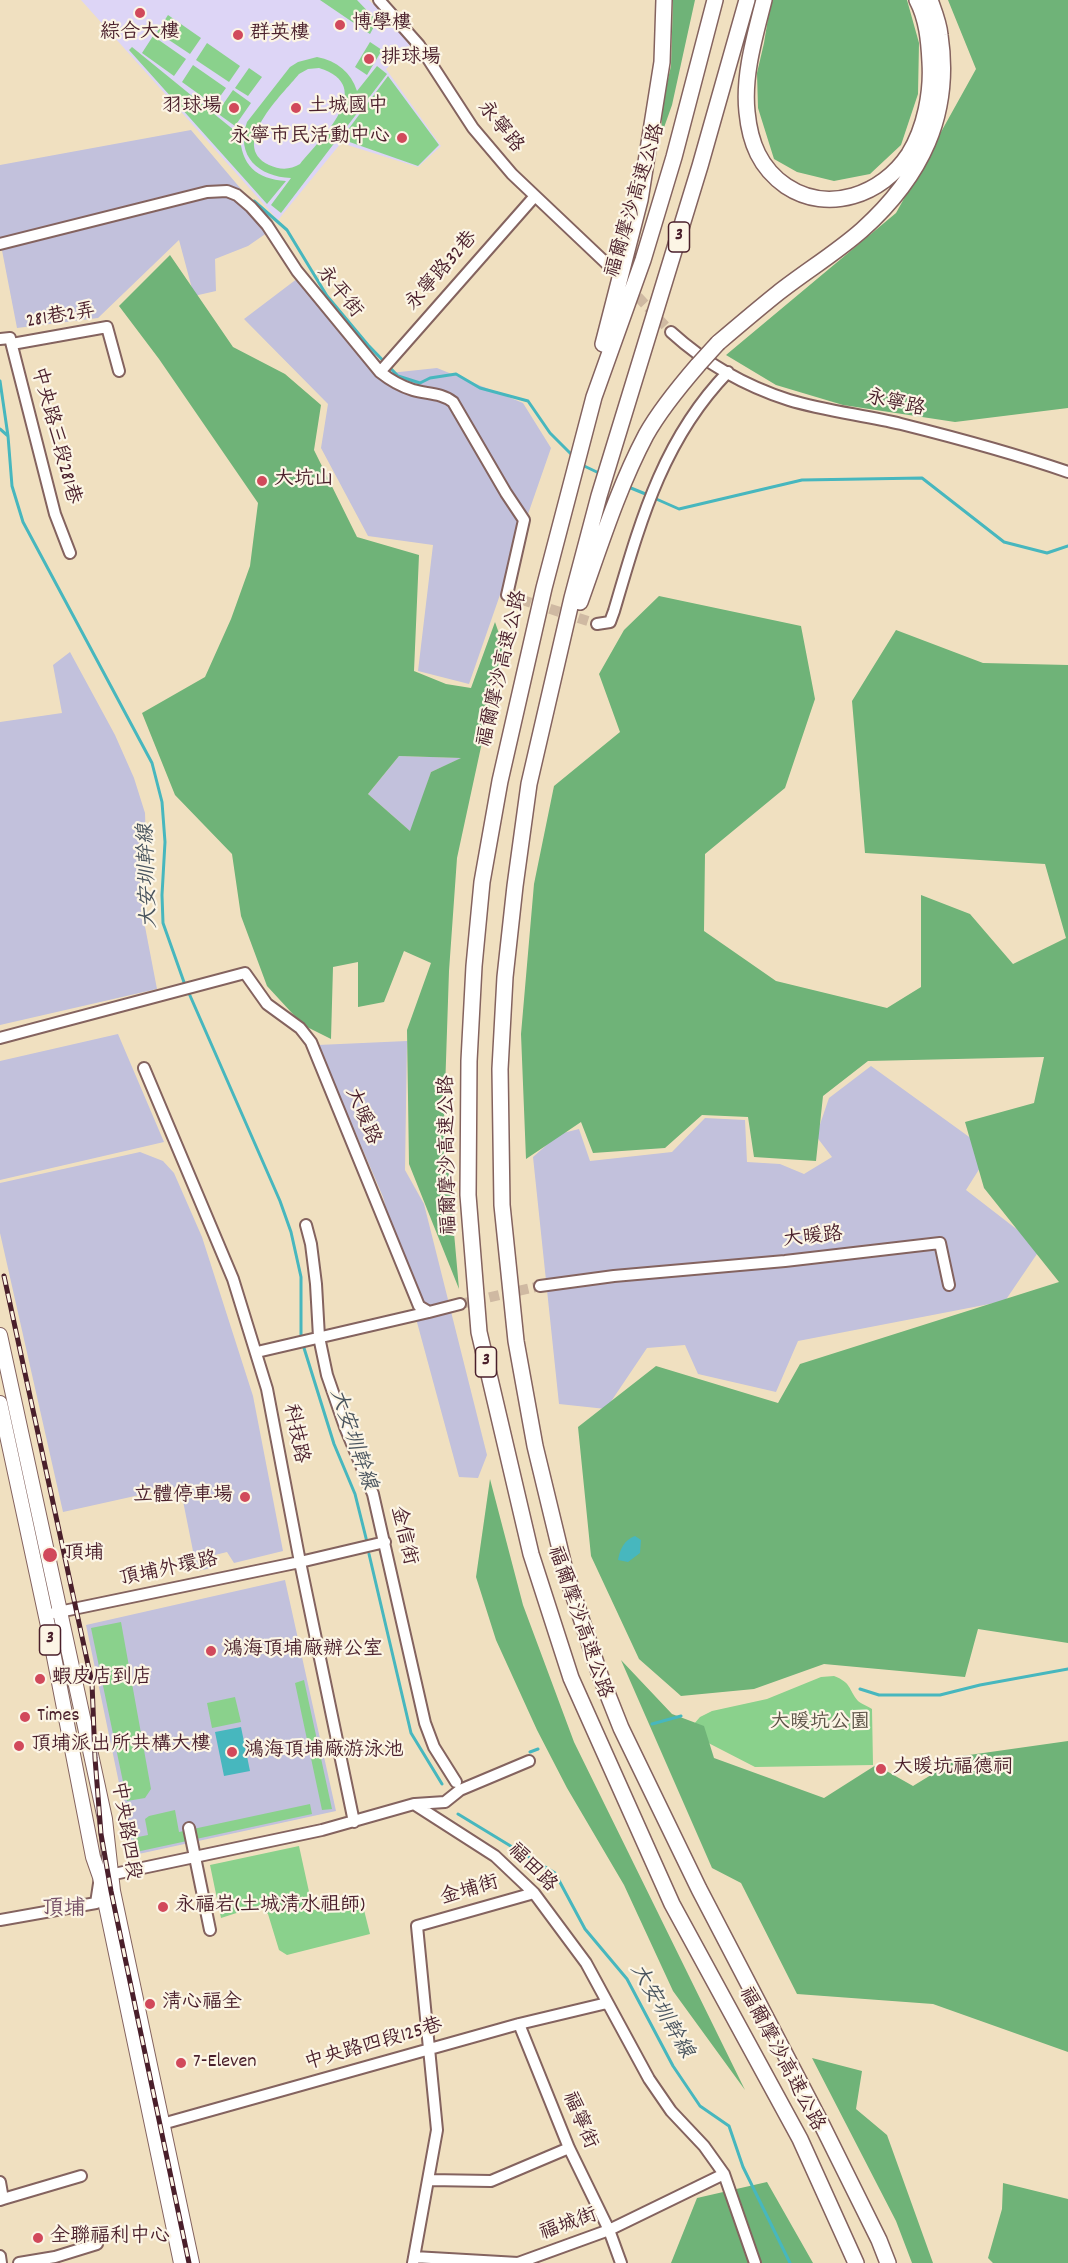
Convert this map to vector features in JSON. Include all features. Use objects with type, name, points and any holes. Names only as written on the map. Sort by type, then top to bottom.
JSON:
[{"type":"highway","points":[[655,0],[658,88]]},
{"type":"highway","points":[[594,397],[602,351],[640,200],[664,41],[664,0]]},
{"type":"highway","name":"福爾摩沙高速公路","points":[[715,0],[671,168],[642,260],[594,397],[544,588],[500,781],[483,882],[474,966],[469,1061],[468,1195],[478,1332],[531,1554],[571,1678],[672,1904],[800,2139],[856,2263]]},
{"type":"highway","name":"福爾摩沙高速公路","points":[[747,0],[700,166],[605,476],[572,598],[529,784],[505,977],[500,1069],[502,1205],[516,1341],[535,1446],[565,1570],[581,1623],[621,1728],[699,1889],[827,2136],[888,2263]]},
{"type":"highway","points":[[764,0],[749,68],[747,110],[752,142],[762,163],[779,181],[798,193],[821,200],[845,199],[870,190],[889,177],[902,162],[918,134],[928,103],[931,76],[929,42],[922,10],[917,0]]},
{"type":"highway","points":[[529,784],[580,601],[623,484],[647,434],[671,397],[718,343],[778,293],[863,230],[905,185],[929,143],[941,101],[944,80],[940,34],[930,0]]},
{"type":"main road","name":"中央路四段","points":[[0,1335],[52,1614],[93,1857],[105,1876],[157,2125],[181,2263]]},
{"type":"main road","name":"中央路四段","points":[[0,1403],[52,1614]]},
{"type":"main road","name":"中央路四段","points":[[157,2125],[192,2263]]},
{"type":"street","name":"永寧路","points":[[379,0],[419,45],[473,128],[535,196],[607,264]]},
{"type":"street","name":"永平街","points":[[0,244],[207,192],[227,191],[237,195],[267,225],[297,271],[380,372],[403,386],[447,397],[453,402],[524,520],[507,595]]},
{"type":"street","name":"永寧路32巷","points":[[380,372],[535,196]]},
{"type":"street","name":"281巷2弄","points":[[12,344],[107,327],[119,371]]},
{"type":"street","name":"永寧路","points":[[671,332],[691,350],[716,367],[789,400],[955,438],[1068,472]]},
{"type":"street","points":[[0,339],[10,338],[12,344]]},
{"type":"street","name":"中央路三段281巷","points":[[12,344],[55,514],[70,553]]},
{"type":"street","points":[[597,624],[610,622],[651,490],[669,454],[708,393],[728,372]]},
{"type":"street","name":"大暖路","points":[[0,1038],[245,973],[267,1004],[300,1029],[311,1042],[419,1306],[429,1312]]},
{"type":"street","name":"科技路","points":[[144,1068],[233,1279],[257,1352],[267,1389],[354,1822]]},
{"type":"street","name":"金信街","points":[[306,1225],[311,1244],[320,1337],[327,1375],[345,1427],[374,1494],[425,1723],[434,1747],[456,1782]]},
{"type":"street","name":"大暖路","points":[[540,1286],[614,1276],[785,1261],[940,1243],[949,1285]]},
{"type":"street","points":[[257,1352],[460,1304]]},
{"type":"street","name":"頂埔外環路","points":[[52,1614],[385,1542]]},
{"type":"street","points":[[0,1920],[96,1903],[105,1876],[354,1822],[414,1804],[445,1802],[460,1790],[529,1761]]},
{"type":"street","name":"福田路","points":[[414,1804],[495,1856],[534,1893],[586,1963],[649,2079],[671,2111],[704,2146],[724,2174],[756,2263]]},
{"type":"street","points":[[189,1828],[210,1930]]},
{"type":"street","name":"金埔街","points":[[431,2049],[417,1926],[534,1893]]},
{"type":"street","name":"中央路四段125巷","points":[[157,2125],[519,2024],[607,2003]]},
{"type":"street","name":"福寧街","points":[[519,2024],[569,2148],[609,2230],[621,2263]]},
{"type":"street","points":[[414,2260],[437,2130],[431,2049]]},
{"type":"street","points":[[429,2180],[491,2181],[569,2148]]},
{"type":"street","name":"福城街","points":[[414,2260],[518,2263],[609,2230],[724,2174]]},
{"type":"street","points":[[0,2182],[1,2199],[81,2176]]},
{"type":"street","points":[[19,2263],[55,2257],[97,2244]]},
{"type":"street","points":[[0,2256],[1,2263]]},
{"type":"shaded area","name":"土城國中","points":[[81,0],[369,0],[398,29],[410,46],[386,69],[441,146],[418,167],[341,143],[278,220]]},
{"type":"shaded area","points":[[191,130],[274,228],[248,246],[215,259],[216,291],[194,296],[179,240],[98,318],[17,328],[0,240],[0,165]]},
{"type":"shaded area","points":[[306,272],[390,373],[437,368],[523,403],[551,448],[469,684],[418,671],[433,545],[368,536],[321,448],[328,404],[244,319]]},
{"type":"shaded area","points":[[70,652],[115,735],[134,778],[145,813],[146,844],[142,911],[157,989],[0,1025],[0,722],[62,713],[53,665]]},
{"type":"shaded area","points":[[399,756],[462,758],[431,772],[411,832],[368,794]]},
{"type":"shaded area","points":[[118,1034],[164,1142],[0,1180],[0,1061]]},
{"type":"shaded area","points":[[407,1041],[405,1170],[424,1204],[487,1455],[478,1478],[459,1477],[383,1197],[318,1045]]},
{"type":"shaded area","points":[[871,1066],[990,1152],[966,1190],[1041,1248],[1005,1301],[798,1341],[776,1392],[698,1374],[685,1345],[647,1348],[606,1409],[559,1404],[533,1157],[559,1134],[579,1129],[590,1161],[672,1152],[705,1118],[745,1120],[747,1162],[780,1164],[804,1174],[832,1157],[816,1136],[829,1098]]},
{"type":"shaded area","points":[[140,1152],[163,1161],[174,1173],[202,1237],[253,1396],[283,1551],[234,1563],[227,1552],[215,1555],[212,1568],[197,1571],[180,1486],[63,1512],[0,1233],[0,1183]]},
{"type":"shaded area","points":[[285,1580],[336,1811],[134,1855],[86,1625]]},
{"type":"green space","points":[[320,0],[357,0],[377,21],[370,34]]},
{"type":"green space","points":[[673,0],[695,0],[672,105],[661,136],[663,101],[671,66]]},
{"type":"green space","points":[[771,0],[907,0],[919,43],[918,94],[901,145],[870,174],[834,181],[797,172],[774,159],[758,108],[757,73]]},
{"type":"green space","points":[[948,0],[1068,0],[1068,408],[955,422],[843,405],[776,385],[726,355],[896,213],[976,69]]},
{"type":"green space","points":[[168,15],[201,38],[190,54],[157,32]]},
{"type":"green space","points":[[153,36],[186,59],[174,76],[142,53]]},
{"type":"green space","name":"排球場","points":[[370,42],[382,50],[367,75],[355,67]]},
{"type":"green space","points":[[207,43],[240,66],[229,82],[196,60]]},
{"type":"green space","points":[[132,47],[240,135],[243,155],[252,168],[266,177],[286,181],[267,204],[129,50]]},
{"type":"green space","points":[[317,57],[331,61],[347,73],[357,91],[377,66],[387,74],[281,213],[271,205],[291,178],[269,174],[252,162],[244,145],[244,134],[247,122],[290,67],[298,62]],"holes":[[[319,68],[336,76],[344,87],[344,100],[339,113],[320,141],[300,164],[285,169],[277,168],[258,156],[254,145],[256,133],[272,106],[299,74],[308,69]]]},
{"type":"green space","points":[[193,65],[226,88],[214,105],[182,82]]},
{"type":"green space","points":[[249,68],[262,77],[248,96],[235,88]]},
{"type":"green space","points":[[388,76],[439,145],[418,166],[341,139]]},
{"type":"green space","name":"羽球場","points":[[233,90],[251,103],[235,126],[217,113]]},
{"type":"green space","points":[[170,255],[233,347],[285,374],[321,405],[314,450],[357,537],[419,555],[414,671],[446,684],[471,688],[495,622],[503,645],[457,858],[449,971],[444,1120],[459,1289],[409,1164],[407,1030],[431,963],[404,951],[384,1002],[358,1007],[358,962],[333,967],[331,1039],[303,1025],[267,986],[241,916],[232,854],[175,795],[142,713],[205,677],[231,619],[250,566],[258,503],[159,359],[119,306]],"holes":[[[399,756],[461,758],[431,772],[410,831],[368,794]]]},
{"type":"green space","points":[[659,596],[801,626],[815,699],[785,788],[705,854],[704,931],[776,981],[887,1008],[921,987],[921,895],[970,914],[1013,964],[1066,938],[1045,864],[865,853],[852,701],[896,630],[983,663],[1068,665],[1068,1643],[978,1629],[965,1677],[824,1664],[754,1689],[681,1696],[639,1659],[591,1556],[578,1427],[656,1366],[778,1403],[800,1364],[1059,1282],[984,1188],[965,1122],[1034,1103],[1044,1057],[868,1061],[823,1096],[816,1161],[754,1157],[748,1117],[702,1115],[665,1148],[593,1153],[581,1122],[526,1159],[521,1034],[534,884],[554,786],[620,732],[599,674],[624,630]]},
{"type":"green space","points":[[490,1479],[523,1605],[574,1742],[745,2090],[673,1991],[624,1885],[567,1788],[537,1730],[496,1640],[476,1577]]},
{"type":"green space","points":[[121,1622],[151,1789],[145,1798],[127,1801],[91,1628]]},
{"type":"green space","points":[[621,1660],[672,1714],[704,1726],[714,1758],[824,1798],[876,1765],[913,1786],[962,1756],[1068,1741],[1068,2052],[933,2004],[797,1994],[741,1883],[712,1868]]},
{"type":"green space","name":"大暖坑公園","points":[[834,1676],[847,1684],[858,1701],[872,1709],[873,1765],[755,1767],[687,1732],[700,1717],[712,1711],[767,1699],[821,1677]]},
{"type":"green space","points":[[304,1680],[332,1809],[322,1810],[295,1683]]},
{"type":"green space","points":[[235,1697],[241,1722],[212,1728],[207,1703]]},
{"type":"green space","points":[[310,1804],[312,1814],[136,1852],[133,1838],[148,1835],[145,1819],[149,1816],[175,1810],[179,1832]]},
{"type":"green space","points":[[299,1846],[313,1910],[362,1902],[370,1934],[287,1955],[279,1950],[268,1914],[260,1908],[252,1908],[221,1918],[210,1865]]},
{"type":"green space","points":[[812,2058],[862,2071],[856,2109],[887,2135],[933,2263],[912,2263],[896,2221]]},
{"type":"green space","points":[[767,2182],[813,2263],[671,2263],[697,2198]]},
{"type":"green space","points":[[1003,2183],[1068,2199],[1068,2263],[993,2263],[988,2258],[1002,2209]]},
{"type":"water","points":[[635,1536],[641,1540],[640,1553],[628,1562],[618,1560],[623,1545]]},
{"type":"water","name":"鴻海頂埔廠游泳池","points":[[241,1727],[250,1771],[224,1776],[215,1732]]},
{"type":"waterway","points":[[254,201],[287,230],[327,296],[368,345],[398,376],[420,383],[430,378],[456,374],[480,388],[528,401],[550,433],[574,457]]},
{"type":"waterway","points":[[0,381],[8,436]]},
{"type":"waterway","name":"大安圳幹線","points":[[0,429],[8,436],[12,486],[23,522],[152,763],[162,802],[165,842],[163,923],[185,985]]},
{"type":"waterway","points":[[580,464],[601,474]]},
{"type":"waterway","points":[[654,498],[679,509],[802,480],[922,478],[1004,542],[1047,553],[1068,546]]},
{"type":"waterway","points":[[626,486],[648,495]]},
{"type":"waterway","name":"大安圳幹線","points":[[188,991],[280,1201],[291,1232],[301,1277],[301,1336]]},
{"type":"waterway","name":"大安圳幹線","points":[[304,1348],[334,1444],[355,1494],[367,1542]]},
{"type":"waterway","name":"大安圳幹線","points":[[369,1554],[411,1733],[442,1784]]},
{"type":"waterway","points":[[860,1689],[879,1695],[940,1695],[980,1685],[1068,1669]]},
{"type":"waterway","points":[[652,1724],[681,1716]]},
{"type":"waterway","points":[[530,1752],[538,1749]]},
{"type":"waterway","name":"大安圳幹線","points":[[458,1814],[555,1873],[585,1929],[627,1979],[673,2066],[700,2106],[729,2126],[743,2167],[790,2263]]},
{"type":"tunnel","points":[[607,264],[671,332]]},
{"type":"tunnel","points":[[507,595],[597,624]]},
{"type":"tunnel","points":[[460,1304],[540,1286]]},
{"type":"railway","points":[[4,1276],[92,1683],[101,1834],[189,2263]]},
{"type":"place","name":"綜合大樓","points":[[140,13]]},
{"type":"place","name":"博學樓","points":[[340,25]]},
{"type":"place","name":"群英樓","points":[[238,35]]},
{"type":"place","name":"排球場","points":[[369,59]]},
{"type":"place","name":"羽球場","points":[[234,108]]},
{"type":"place","name":"土城國中","points":[[296,108]]},
{"type":"place","name":"永寧市民活動中心","points":[[402,138]]},
{"type":"place","name":"大坑山","points":[[262,481]]},
{"type":"place","name":"立體停車場","points":[[245,1497]]},
{"type":"place","name":"頂埔","points":[[50,1555]]},
{"type":"place","name":"鴻海頂埔廠辦公室","points":[[211,1651]]},
{"type":"place","name":"蝦皮店到店","points":[[40,1679]]},
{"type":"place","name":"Times","points":[[25,1717]]},
{"type":"place","name":"頂埔派出所共構大樓","points":[[19,1746]]},
{"type":"place","name":"鴻海頂埔廠游泳池","points":[[232,1752]]},
{"type":"place","name":"大暖坑福德祠","points":[[881,1769]]},
{"type":"place","name":"永福岩(土城清水祖師)","points":[[163,1907]]},
{"type":"place","name":"清心福全","points":[[150,2004]]},
{"type":"place","name":"7-Eleven","points":[[181,2063]]},
{"type":"place","name":"全聯福利中心","points":[[38,2238]]},
{"type":"district","name":"頂埔","points":[[64,1911]]}]
